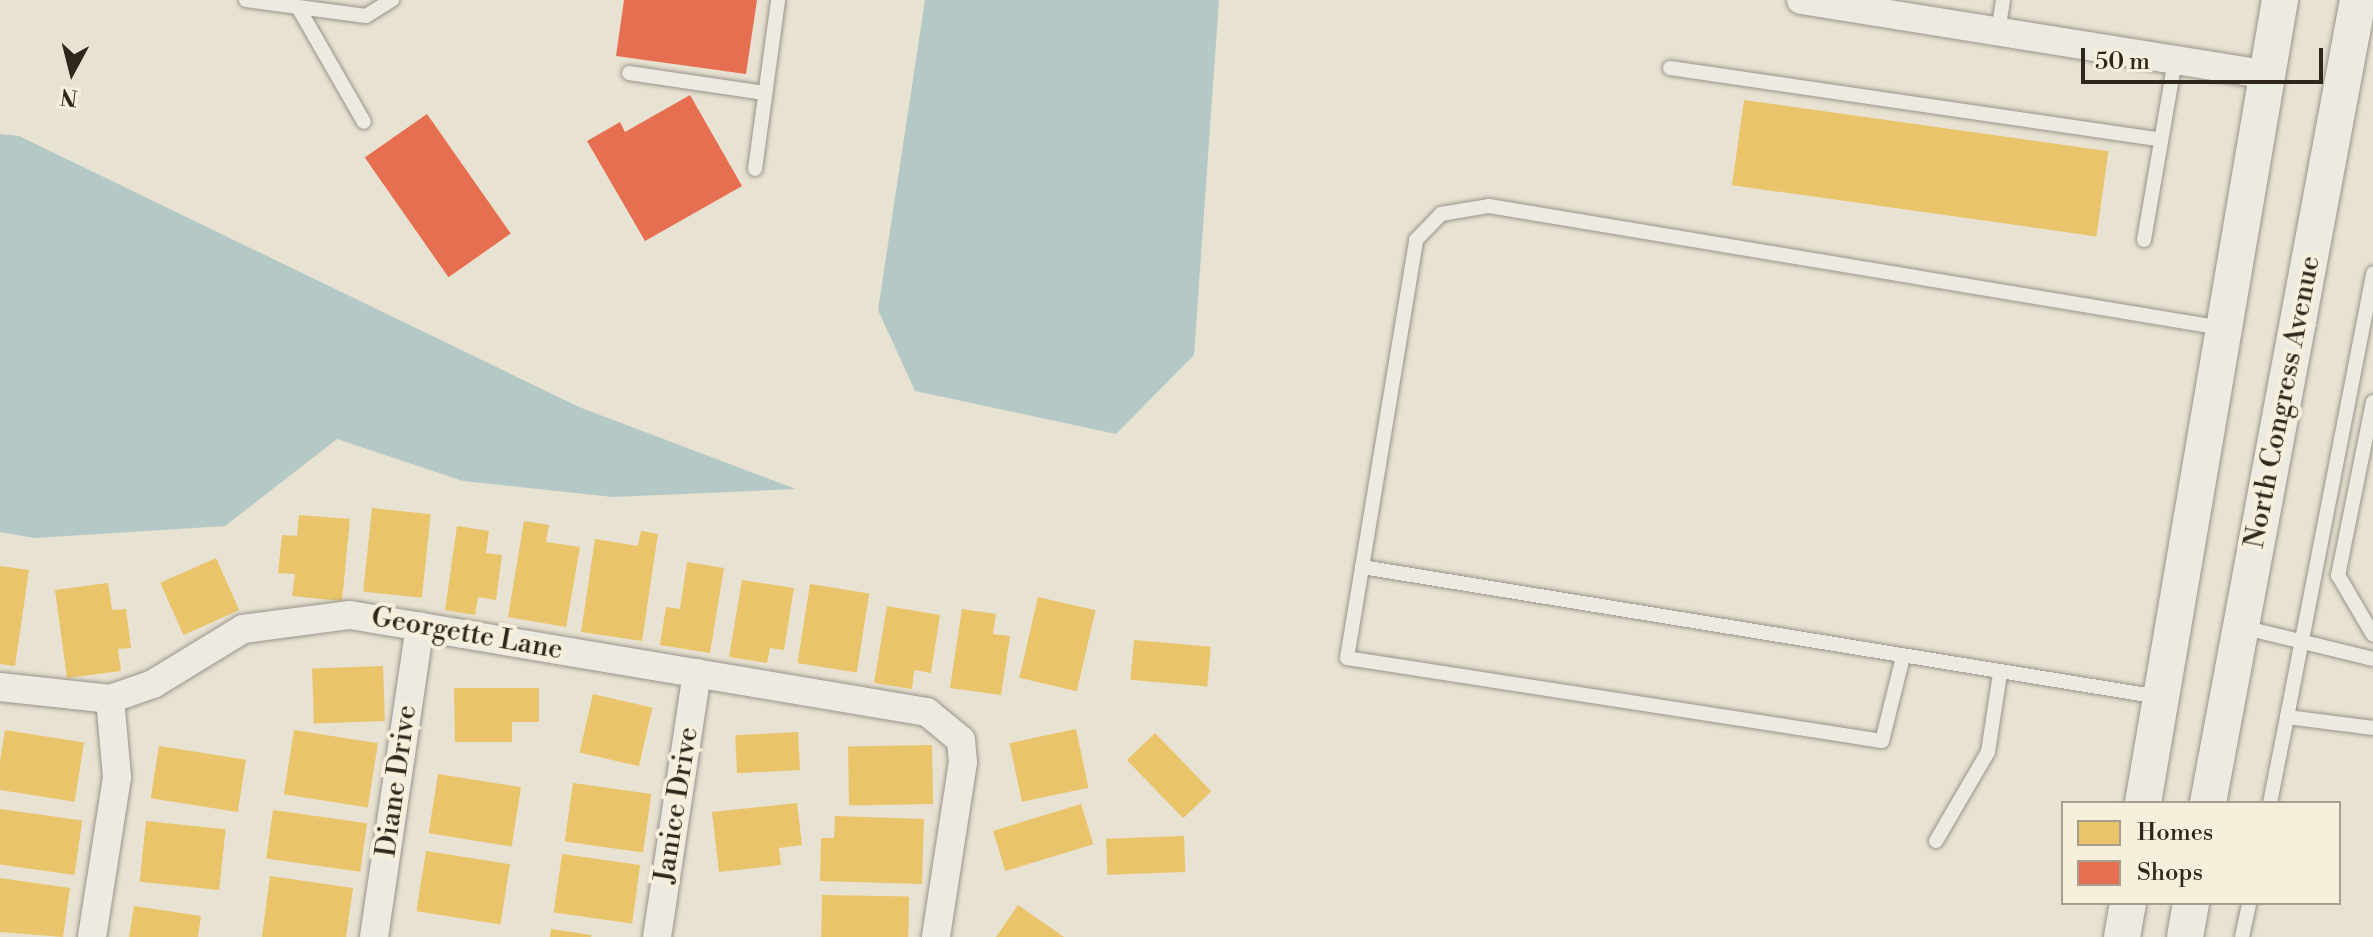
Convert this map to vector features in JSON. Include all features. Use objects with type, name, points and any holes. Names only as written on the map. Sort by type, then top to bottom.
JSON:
[{"type":"street","points":[[1801,0],[1920,9],[1998,32],[2267,75]]},
{"type":"street","points":[[2143,801],[2280,0]]},
{"type":"street","name":"North Congress Avenue","points":[[2208,801],[2358,0]]},
{"type":"street","name":"Georgette Lane","points":[[110,699],[269,621],[350,615],[697,673],[947,722],[961,740],[963,762],[936,937]]},
{"type":"street","name":"Diane Drive","points":[[374,937],[420,626]]},
{"type":"street","name":"Janice Drive","points":[[657,937],[697,673]]},
{"type":"street","points":[[0,687],[110,699],[117,777],[92,937]]},
{"type":"street","points":[[2122,937],[2128,905]]},
{"type":"street","points":[[2185,937],[2191,905]]},
{"type":"lane","points":[[246,0],[366,16],[392,0]]},
{"type":"lane","points":[[337,0],[345,15]]},
{"type":"lane","points":[[755,169],[778,0]]},
{"type":"lane","points":[[1998,32],[2003,0]]},
{"type":"lane","points":[[299,9],[364,122]]},
{"type":"lane","points":[[2144,240],[2175,61]]},
{"type":"lane","points":[[1670,68],[2161,140]]},
{"type":"lane","points":[[629,73],[765,93]]},
{"type":"lane","points":[[1902,661],[1882,741],[1347,658],[1416,240],[1441,214],[1489,206],[2222,328]]},
{"type":"lane","points":[[2270,801],[2373,273]]},
{"type":"lane","points":[[2373,402],[2366,472],[2338,575],[2373,635]]},
{"type":"lane","points":[[1362,567],[1902,661],[2160,697]]},
{"type":"lane","points":[[2239,627],[2302,640],[2350,656],[2373,659]]},
{"type":"lane","points":[[1936,841],[1988,752],[2000,674]]},
{"type":"lane","points":[[2287,717],[2373,728]]},
{"type":"lane","points":[[2242,937],[2249,905]]},
{"type":"shaded area","points":[[925,0],[1219,0],[1194,355],[1116,434],[915,391],[878,310]]},
{"type":"shaded area","points":[[0,134],[19,136],[579,407],[796,489],[613,497],[463,481],[337,439],[225,526],[35,538],[0,532]]},
{"type":"building: Homes","points":[[1744,100],[2108,151],[2096,236],[1732,185]]},
{"type":"building: Homes","points":[[372,508],[431,514],[422,598],[363,592]]},
{"type":"building: Homes","points":[[299,515],[350,519],[342,601],[292,596],[295,574],[278,573],[282,535],[297,536]]},
{"type":"building: Homes","points":[[524,521],[549,525],[546,542],[580,547],[566,627],[508,617]]},
{"type":"building: Homes","points":[[457,526],[489,531],[486,553],[502,555],[496,600],[478,597],[475,615],[445,610]]},
{"type":"building: Homes","points":[[641,531],[658,534],[642,641],[581,632],[595,539],[638,546]]},
{"type":"building: Homes","points":[[216,558],[239,610],[183,635],[160,583]]},
{"type":"building: Homes","points":[[687,562],[724,568],[710,653],[660,645],[666,607],[680,609]]},
{"type":"building: Homes","points":[[0,566],[29,570],[15,666],[0,664]]},
{"type":"building: Homes","points":[[742,580],[794,588],[784,650],[770,648],[767,663],[729,657]]},
{"type":"building: Homes","points":[[108,583],[112,610],[126,609],[131,648],[118,649],[121,671],[67,678],[55,590]]},
{"type":"building: Homes","points":[[810,584],[869,593],[857,672],[797,663]]},
{"type":"building: Homes","points":[[1038,597],[1095,610],[1077,691],[1019,678]]},
{"type":"building: Homes","points":[[887,606],[940,615],[931,673],[914,670],[912,689],[874,683]]},
{"type":"building: Homes","points":[[962,609],[996,614],[993,634],[1010,636],[1001,695],[950,688]]},
{"type":"building: Homes","points":[[1134,640],[1211,647],[1207,687],[1131,680]]},
{"type":"building: Homes","points":[[383,666],[385,721],[314,723],[312,668]]},
{"type":"building: Homes","points":[[454,688],[539,688],[539,722],[512,722],[512,742],[455,742]]},
{"type":"building: Homes","points":[[593,694],[652,708],[639,766],[580,752]]},
{"type":"building: Homes","points":[[1076,729],[1088,788],[1022,802],[1009,743]]},
{"type":"building: Homes","points":[[5,730],[84,743],[75,802],[0,790]]},
{"type":"building: Homes","points":[[294,730],[378,743],[368,807],[284,794]]},
{"type":"building: Homes","points":[[798,732],[800,770],[737,773],[735,735]]},
{"type":"building: Homes","points":[[1155,733],[1211,791],[1183,818],[1127,760]]},
{"type":"building: Homes","points":[[932,745],[933,804],[849,805],[848,746]]},
{"type":"building: Homes","points":[[159,746],[246,760],[238,812],[151,798]]},
{"type":"building: Homes","points":[[438,774],[521,787],[512,846],[429,833]]},
{"type":"building: Homes","points":[[573,783],[651,794],[643,852],[565,841]]},
{"type":"building: Homes","points":[[797,803],[802,845],[779,848],[781,865],[719,872],[712,812]]},
{"type":"building: Homes","points":[[1081,804],[1093,844],[1005,871],[993,831]]},
{"type":"building: Homes","points":[[0,809],[82,821],[75,875],[0,865]]},
{"type":"building: Homes","points":[[273,810],[367,823],[360,872],[266,859]]},
{"type":"building: Homes","points":[[835,816],[924,819],[922,884],[820,881],[821,838],[834,838]]},
{"type":"building: Homes","points":[[146,821],[226,829],[219,890],[140,882]]},
{"type":"building: Homes","points":[[1184,836],[1185,872],[1107,875],[1106,839]]},
{"type":"building: Homes","points":[[426,851],[510,864],[500,925],[416,911]]},
{"type":"building: Homes","points":[[562,854],[640,865],[632,923],[554,912]]},
{"type":"building: Homes","points":[[270,876],[353,888],[346,937],[262,937]]},
{"type":"building: Homes","points":[[0,878],[70,888],[63,937],[0,932]]},
{"type":"building: Homes","points":[[822,895],[909,897],[908,937],[821,937]]},
{"type":"building: Homes","points":[[1018,905],[1064,937],[996,937]]},
{"type":"building: Homes","points":[[134,906],[201,916],[198,937],[129,937]]},
{"type":"building: Homes","points":[[551,929],[591,935],[591,937],[550,937]]},
{"type":"building: Shops","points":[[624,0],[757,0],[746,74],[616,56]]},
{"type":"building: Shops","points":[[690,95],[742,186],[645,241],[587,141],[620,122],[625,132]]},
{"type":"building: Shops","points":[[427,114],[511,234],[448,277],[365,158]]}]
